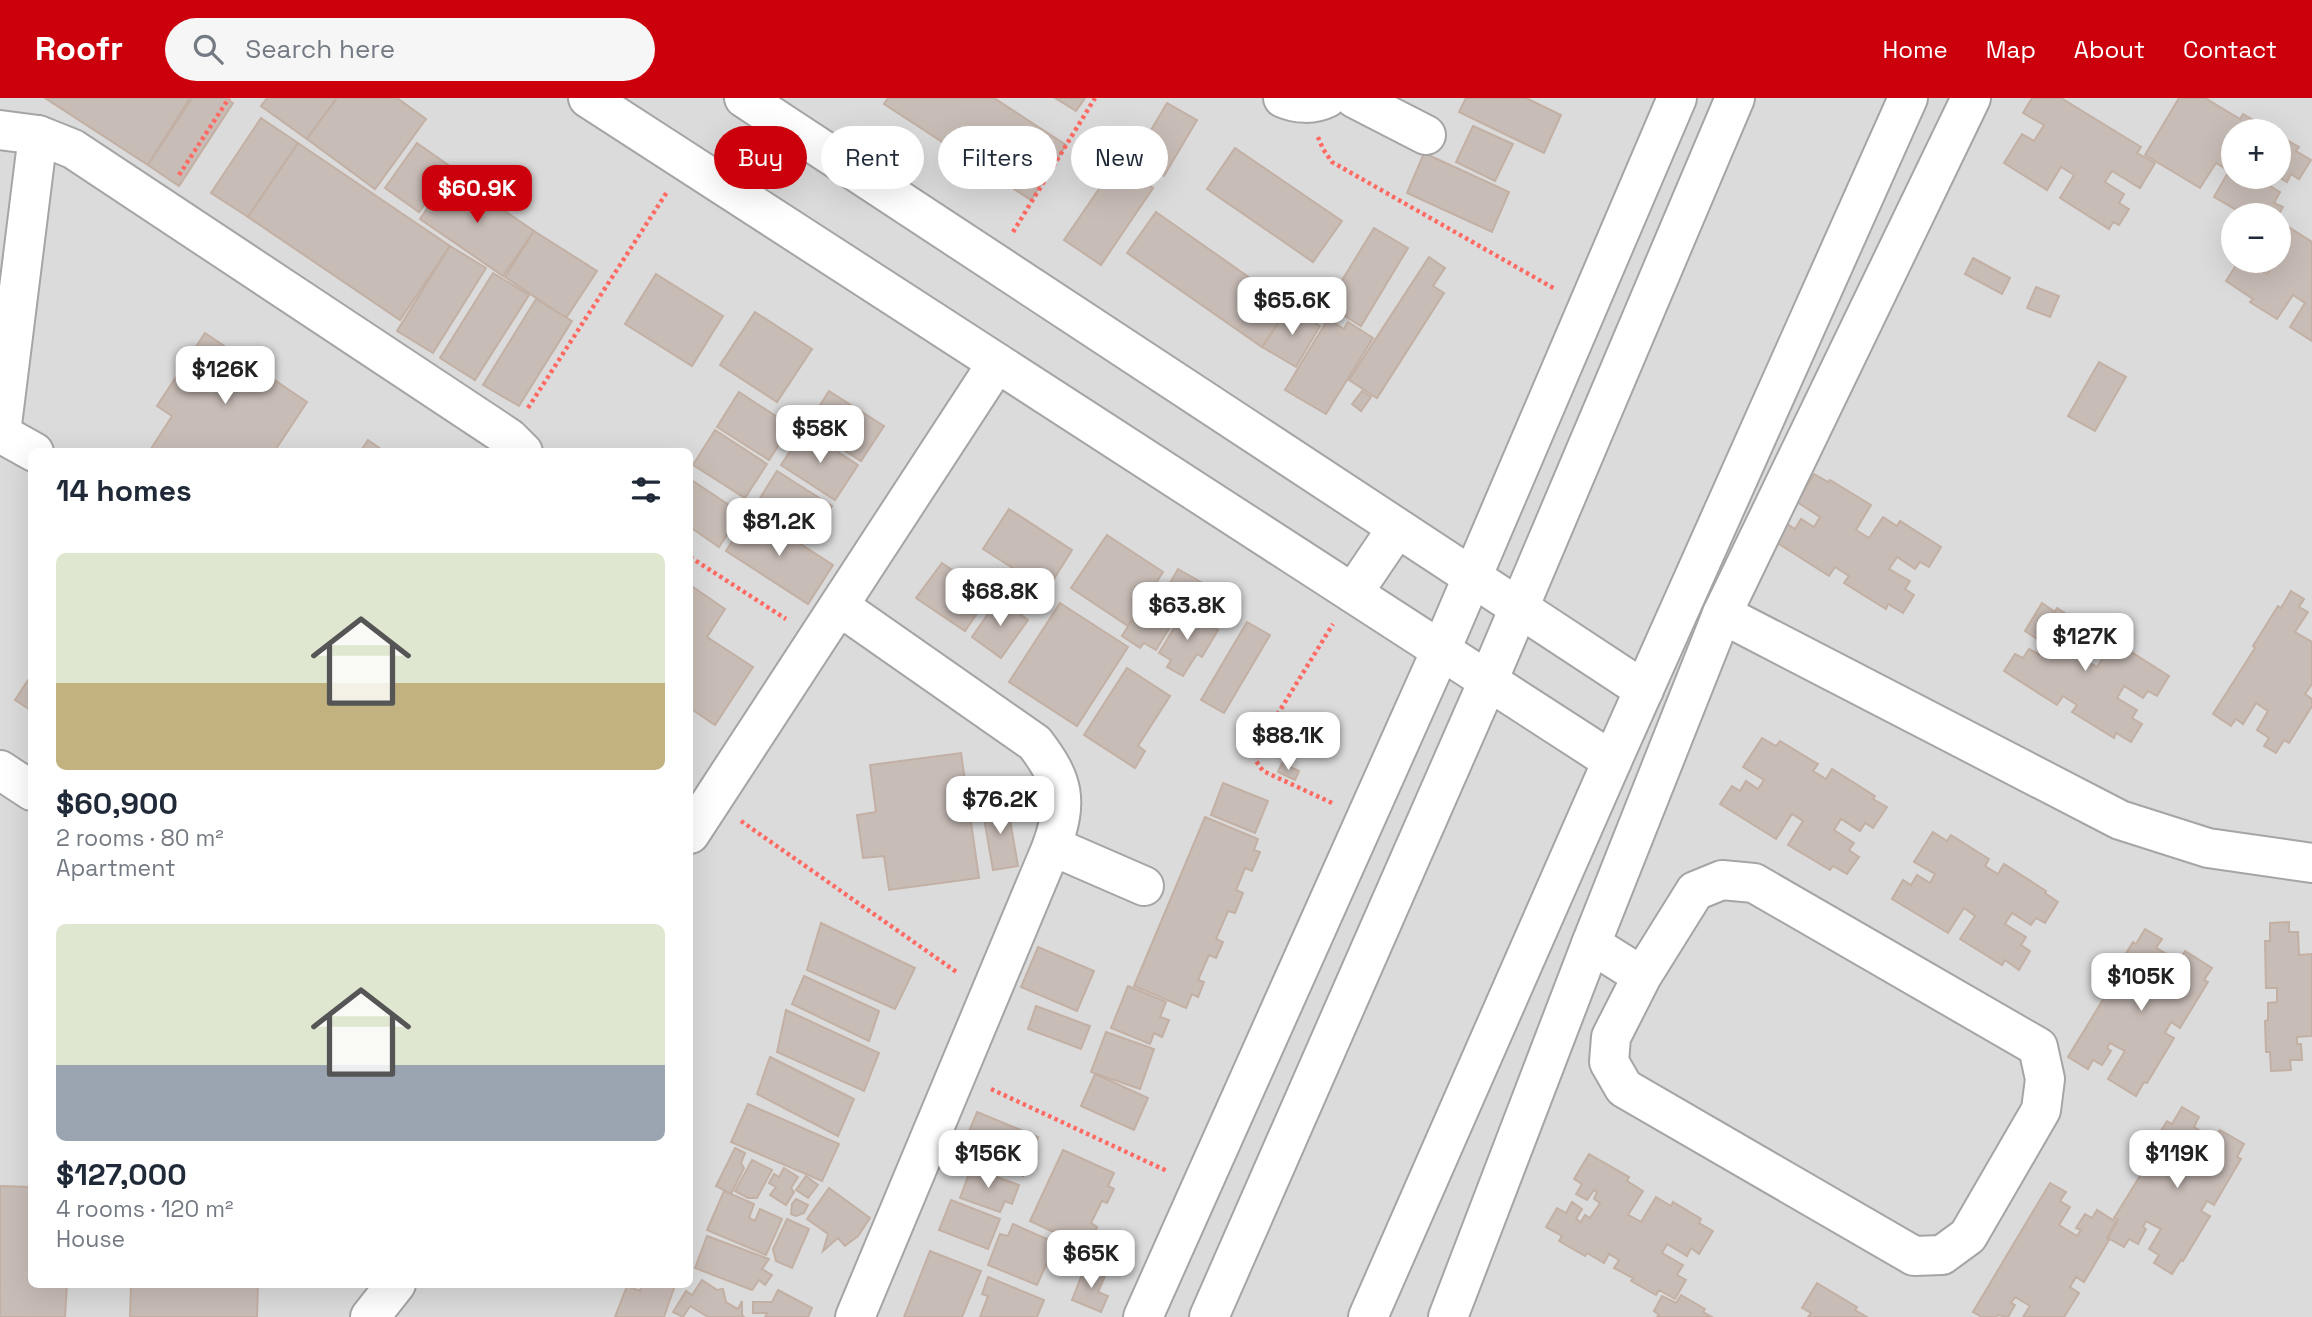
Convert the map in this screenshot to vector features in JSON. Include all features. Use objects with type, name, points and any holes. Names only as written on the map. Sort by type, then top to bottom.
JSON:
[{"type":"street","points":[[588,98],[1612,761]]},
{"type":"street","points":[[1143,1317],[1441,650],[1677,98]]},
{"type":"street","points":[[1209,1317],[1488,681],[1735,98]]},
{"type":"street","points":[[1368,1317],[1612,761],[1908,98]]},
{"type":"street","points":[[1448,1317],[1591,944],[1722,614],[1971,98]]},
{"type":"street","points":[[746,99],[1644,690]]},
{"type":"street","points":[[1321,99],[1426,135]]},
{"type":"street","points":[[0,130],[38,135],[73,149],[516,445]]},
{"type":"street","points":[[28,449],[1,433],[38,135]]},
{"type":"street","points":[[693,829],[997,363]]},
{"type":"street","points":[[1353,593],[1397,528]]},
{"type":"street","points":[[839,606],[1035,743],[1052,765],[1061,791],[1061,819],[1052,846],[855,1317]]},
{"type":"street","points":[[1722,614],[2120,820],[2208,848],[2312,863]]},
{"type":"street","points":[[0,770],[28,788]]},
{"type":"street","points":[[1052,846],[1144,886]]},
{"type":"street","points":[[1722,880],[1754,883],[2038,1048],[2045,1079],[2041,1110],[1968,1236],[1942,1255],[1914,1256],[1624,1088],[1609,1062],[1611,1037],[1642,976],[1695,891],[1722,880]]},
{"type":"street","points":[[1591,944],[1642,976]]},
{"type":"street","points":[[370,1317],[393,1288]]},
{"type":"path","points":[[159,205],[229,98]]},
{"type":"path","points":[[995,263],[1095,98]]},
{"type":"path","points":[[1321,99],[1315,118],[1317,134],[1332,162],[1588,308]]},
{"type":"path","points":[[516,445],[687,162]]},
{"type":"path","points":[[693,559],[817,638]]},
{"type":"path","points":[[1353,593],[1263,738],[1258,747],[1256,761],[1263,771],[1365,818]]},
{"type":"path","points":[[712,800],[990,995]]},
{"type":"path","points":[[957,1074],[1200,1186]]},
{"type":"shaded area","points":[[0,98],[2312,98],[2312,1317],[0,1317]]},
{"type":"building","points":[[45,98],[190,98],[148,165]]},
{"type":"building","points":[[192,98],[225,98],[233,103],[179,186],[148,165]]},
{"type":"building","points":[[267,98],[337,98],[307,139],[261,106]]},
{"type":"building","points":[[337,98],[397,98],[426,119],[375,189],[307,139]]},
{"type":"building","points":[[888,98],[994,98],[1037,126],[938,126],[938,139],[924,130],[924,126],[918,126],[884,104]]},
{"type":"building","points":[[1055,98],[1085,98],[1076,111]]},
{"type":"building","points":[[1466,98],[1526,98],[1561,115],[1544,153],[1459,112]]},
{"type":"building","points":[[2032,98],[2061,98],[2141,147],[2137,153],[2155,163],[2140,188],[2112,171],[2105,182],[2124,194],[2119,203],[2129,209],[2119,225],[2113,222],[2109,229],[2060,198],[2074,175],[2061,167],[2047,190],[2004,163],[2022,134],[2034,141],[2044,125],[2023,113]]},
{"type":"building","points":[[2179,98],[2205,98],[2240,119],[2221,119],[2221,166],[2216,163],[2200,188],[2145,155]]},
{"type":"building","points":[[1167,103],[1197,120],[1168,169],[1168,126],[1153,126]]},
{"type":"building","points":[[261,118],[298,143],[248,217],[211,193]]},
{"type":"building","points":[[1473,126],[1513,144],[1495,181],[1456,162]]},
{"type":"building","points":[[1057,139],[1066,145],[1057,159]]},
{"type":"building","points":[[2291,142],[2299,147],[2296,151],[2311,160],[2299,179],[2291,174]]},
{"type":"building","points":[[298,143],[450,246],[400,320],[248,217]]},
{"type":"building","points":[[417,143],[451,167],[419,212],[385,188]]},
{"type":"building","points":[[1235,148],[1342,221],[1313,262],[1207,189]]},
{"type":"building","points":[[1424,153],[1509,192],[1492,232],[1407,193]]},
{"type":"building","points":[[451,174],[534,231],[503,276],[420,219]]},
{"type":"building","points":[[2221,185],[2221,189],[2275,189],[2280,192],[2274,203],[2224,203],[2214,197]]},
{"type":"building","points":[[1014,189],[1038,189],[1031,200]]},
{"type":"building","points":[[1099,189],[1152,189],[1101,265],[1064,240]]},
{"type":"building","points":[[1156,212],[1290,306],[1262,347],[1127,253]]},
{"type":"building","points":[[1374,228],[1408,248],[1361,326],[1327,305]]},
{"type":"building","points":[[2291,229],[2312,242],[2312,341],[2290,327],[2305,303],[2293,295],[2277,319],[2250,302],[2253,299],[2226,281],[2231,273],[2291,273]]},
{"type":"building","points":[[534,231],[597,271],[566,318],[505,277]]},
{"type":"building","points":[[450,246],[486,268],[433,353],[397,331]]},
{"type":"building","points":[[1429,257],[1445,268],[1433,286],[1444,293],[1377,398],[1349,380]]},
{"type":"building","points":[[1973,258],[2010,278],[2002,294],[1965,274]]},
{"type":"building","points":[[493,273],[529,295],[475,380],[440,358]]},
{"type":"building","points":[[656,274],[723,316],[692,366],[625,324]]},
{"type":"building","points":[[2036,287],[2059,296],[2050,317],[2027,308]]},
{"type":"building","points":[[536,299],[572,321],[519,406],[483,385]]},
{"type":"building","points":[[1290,306],[1320,326],[1296,367],[1262,347]]},
{"type":"building","points":[[755,312],[812,349],[777,402],[720,365]]},
{"type":"building","points":[[1328,319],[1344,329],[1348,322],[1373,338],[1326,414],[1285,390]]},
{"type":"building","points":[[205,333],[307,402],[277,448],[152,448],[172,416],[157,406]]},
{"type":"building","points":[[2099,362],[2126,377],[2095,431],[2068,416]]},
{"type":"building","points":[[829,391],[884,426],[861,461],[807,426]]},
{"type":"building","points":[[1362,391],[1371,397],[1361,411],[1352,404]]},
{"type":"building","points":[[739,392],[791,426],[769,460],[717,427]]},
{"type":"building","points":[[715,430],[767,464],[745,498],[693,465]]},
{"type":"building","points":[[804,430],[858,465],[835,500],[781,465]]},
{"type":"building","points":[[368,440],[379,448],[363,448]]},
{"type":"building","points":[[777,471],[832,506],[809,541],[755,506]]},
{"type":"building","points":[[1814,474],[1828,482],[1830,480],[1871,505],[1856,530],[1869,538],[1883,517],[1897,526],[1900,521],[1941,547],[1929,567],[1920,562],[1915,569],[1897,557],[1889,569],[1910,581],[1905,589],[1914,595],[1903,613],[1888,604],[1886,609],[1844,583],[1849,576],[1835,567],[1829,576],[1776,542],[1787,524],[1795,529],[1801,519],[1814,527],[1820,517],[1797,502]]},
{"type":"building","points":[[693,481],[741,513],[719,547],[693,529]]},
{"type":"building","points":[[1009,509],[1072,550],[1047,590],[983,549]]},
{"type":"building","points":[[751,512],[833,565],[808,604],[726,551]]},
{"type":"building","points":[[1107,535],[1163,572],[1128,626],[1071,588]]},
{"type":"building","points":[[942,563],[989,596],[965,631],[916,598]]},
{"type":"building","points":[[1178,569],[1204,584],[1193,604],[1166,590]]},
{"type":"building","points":[[693,587],[725,609],[707,637],[753,667],[715,725],[693,710]]},
{"type":"building","points":[[1151,589],[1182,607],[1156,650],[1144,643],[1140,648],[1122,636]]},
{"type":"building","points":[[2291,591],[2304,599],[2299,607],[2308,612],[2295,632],[2312,642],[2312,684],[2305,694],[2312,699],[2312,706],[2289,743],[2284,740],[2276,753],[2264,746],[2269,738],[2257,730],[2268,711],[2256,703],[2243,724],[2236,719],[2231,726],[2213,714],[2278,606],[2281,608]]},
{"type":"building","points":[[1213,592],[1236,607],[1224,626],[1201,611]]},
{"type":"building","points":[[999,598],[1028,620],[1001,658],[972,637]]},
{"type":"building","points":[[1060,603],[1128,647],[1077,726],[1009,682]]},
{"type":"building","points":[[2042,603],[2055,612],[2057,608],[2099,635],[2084,659],[2097,667],[2110,646],[2125,655],[2128,650],[2169,676],[2157,696],[2148,691],[2143,698],[2124,686],[2117,698],[2137,710],[2132,718],[2142,724],[2131,742],[2116,733],[2114,738],[2072,712],[2077,705],[2063,696],[2057,705],[2004,671],[2015,654],[2023,658],[2029,649],[2042,656],[2048,646],[2025,631]]},
{"type":"building","points":[[1185,610],[1218,630],[1202,657],[1197,654],[1183,676],[1167,667],[1171,660],[1159,653]]},
{"type":"building","points":[[1247,622],[1270,635],[1224,713],[1201,700]]},
{"type":"building","points":[[1127,668],[1170,696],[1138,746],[1145,751],[1135,768],[1084,735]]},
{"type":"building","points":[[28,680],[28,708],[15,700]]},
{"type":"building","points":[[1762,738],[1776,746],[1780,741],[1818,764],[1813,771],[1826,779],[1832,769],[1875,796],[1873,799],[1887,807],[1873,828],[1865,823],[1860,831],[1841,819],[1834,830],[1854,843],[1849,850],[1859,857],[1847,874],[1833,866],[1830,870],[1788,845],[1803,821],[1792,814],[1776,839],[1720,804],[1732,786],[1740,791],[1746,781],[1758,789],[1764,780],[1743,767]]},
{"type":"building","points":[[961,753],[979,878],[889,890],[884,856],[863,858],[857,815],[876,812],[870,765]]},
{"type":"building","points":[[1282,763],[1299,771],[1295,780],[1278,772]]},
{"type":"building","points":[[1223,783],[1268,801],[1255,833],[1211,815]]},
{"type":"building","points":[[1007,803],[1018,866],[993,870],[982,807]]},
{"type":"building","points":[[1205,817],[1258,839],[1254,850],[1260,852],[1252,871],[1245,868],[1236,890],[1243,893],[1235,913],[1228,911],[1216,939],[1223,942],[1216,958],[1209,955],[1198,980],[1204,982],[1198,997],[1192,994],[1186,1008],[1134,986]]},
{"type":"building","points":[[1933,832],[1947,841],[1951,835],[1989,859],[1985,866],[1998,874],[2004,864],[2058,902],[2045,923],[2036,918],[2031,925],[2012,913],[2005,924],[2026,937],[2021,945],[2030,951],[2019,970],[2005,960],[2002,965],[1960,939],[1975,916],[1964,908],[1948,933],[1892,899],[1903,880],[1911,885],[1917,875],[1930,883],[1935,874],[1914,862]]},
{"type":"building","points":[[2289,922],[2289,932],[2298,932],[2299,955],[2312,954],[2312,1036],[2297,1037],[2297,1044],[2301,1044],[2302,1060],[2290,1060],[2291,1070],[2271,1071],[2270,1052],[2266,1052],[2265,1021],[2268,1020],[2268,1003],[2277,1002],[2277,988],[2266,988],[2265,941],[2270,941],[2270,923]]},
{"type":"building","points":[[821,923],[915,968],[895,1009],[807,970]]},
{"type":"building","points":[[2145,929],[2162,939],[2156,948],[2167,954],[2156,972],[2168,979],[2185,951],[2212,968],[2204,980],[2208,982],[2180,1028],[2171,1022],[2165,1033],[2174,1038],[2136,1096],[2108,1079],[2125,1051],[2110,1043],[2107,1048],[2111,1051],[2102,1065],[2093,1060],[2088,1069],[2068,1057],[2118,975],[2114,973],[2133,942],[2136,944]]},
{"type":"building","points":[[1038,947],[1094,971],[1077,1011],[1021,987]]},
{"type":"building","points":[[804,976],[879,1011],[869,1041],[792,1004]]},
{"type":"building","points":[[1128,986],[1166,1002],[1160,1017],[1169,1020],[1162,1037],[1154,1033],[1150,1044],[1111,1028]]},
{"type":"building","points":[[1036,1006],[1090,1026],[1081,1049],[1028,1029]]},
{"type":"building","points":[[786,1010],[879,1053],[864,1091],[777,1052]]},
{"type":"building","points":[[1106,1032],[1154,1049],[1140,1089],[1091,1072]]},
{"type":"building","points":[[770,1057],[854,1099],[838,1136],[757,1094]]},
{"type":"building","points":[[1095,1074],[1148,1098],[1134,1130],[1081,1106]]},
{"type":"building","points":[[748,1104],[839,1144],[822,1181],[731,1142]]},
{"type":"building","points":[[2182,1107],[2199,1117],[2194,1127],[2201,1131],[2190,1149],[2204,1157],[2220,1130],[2244,1144],[2237,1157],[2241,1159],[2214,1205],[2207,1201],[2201,1211],[2210,1216],[2172,1274],[2154,1263],[2159,1255],[2149,1249],[2161,1229],[2146,1221],[2143,1227],[2146,1229],[2138,1244],[2129,1239],[2124,1247],[2108,1238],[2118,1220],[2114,1218],[2156,1150],[2151,1147],[2167,1121],[2172,1124]]},
{"type":"building","points":[[977,1112],[1038,1137],[1023,1176],[961,1151]]},
{"type":"building","points":[[735,1148],[745,1153],[741,1163],[744,1168],[731,1194],[716,1186]]},
{"type":"building","points":[[1063,1150],[1114,1173],[1108,1186],[1114,1189],[1107,1203],[1102,1201],[1091,1223],[1097,1227],[1091,1242],[1084,1239],[1081,1245],[1030,1221]]},
{"type":"building","points":[[1589,1154],[1629,1177],[1627,1181],[1643,1191],[1628,1215],[1641,1222],[1656,1197],[1671,1206],[1673,1202],[1701,1219],[1699,1223],[1713,1231],[1699,1254],[1691,1248],[1687,1256],[1667,1244],[1662,1253],[1683,1265],[1677,1275],[1686,1280],[1675,1299],[1659,1290],[1656,1295],[1631,1281],[1633,1278],[1614,1268],[1619,1260],[1609,1254],[1604,1263],[1587,1253],[1585,1256],[1559,1241],[1562,1236],[1546,1227],[1557,1208],[1566,1213],[1572,1202],[1582,1209],[1576,1219],[1581,1222],[1585,1215],[1590,1218],[1600,1203],[1594,1199],[1597,1192],[1594,1190],[1587,1200],[1576,1194],[1582,1184],[1574,1179]]},
{"type":"building","points":[[752,1160],[772,1170],[757,1198],[748,1198],[735,1191]]},
{"type":"building","points":[[784,1168],[798,1177],[791,1188],[794,1192],[786,1205],[770,1195],[776,1187],[769,1183],[774,1174],[779,1177]]},
{"type":"building","points":[[971,1168],[1019,1185],[1012,1204],[1005,1201],[1000,1212],[960,1198]]},
{"type":"building","points":[[806,1176],[818,1185],[808,1198],[796,1190]]},
{"type":"building","points":[[2050,1183],[2066,1192],[2060,1201],[2070,1207],[2059,1225],[2077,1236],[2081,1230],[2076,1228],[2085,1214],[2092,1218],[2097,1210],[2116,1222],[2107,1238],[2109,1240],[2084,1282],[2076,1277],[2070,1287],[2079,1293],[2064,1317],[2023,1317],[2030,1306],[2015,1297],[2011,1303],[2015,1305],[2008,1317],[1982,1317],[1973,1312]]},
{"type":"building","points":[[0,1186],[28,1187],[28,1288],[67,1288],[65,1317],[0,1317]]},
{"type":"building","points":[[829,1188],[870,1218],[858,1236],[845,1246],[838,1238],[823,1251],[828,1234],[807,1219]]},
{"type":"building","points":[[724,1191],[754,1204],[749,1218],[755,1221],[760,1209],[782,1219],[766,1255],[707,1230]]},
{"type":"building","points":[[796,1199],[808,1205],[804,1213],[796,1216],[791,1214],[792,1204]]},
{"type":"building","points":[[951,1200],[1000,1219],[988,1249],[939,1230]]},
{"type":"building","points":[[787,1219],[809,1229],[792,1268],[776,1261],[773,1249]]},
{"type":"building","points":[[1013,1224],[1056,1243],[1037,1285],[988,1265],[1000,1234],[1008,1236]]},
{"type":"building","points":[[707,1236],[769,1259],[762,1269],[772,1275],[765,1285],[759,1280],[752,1290],[695,1268]]},
{"type":"building","points":[[930,1251],[981,1271],[962,1317],[904,1317]]},
{"type":"building","points":[[1085,1267],[1105,1276],[1098,1292],[1108,1296],[1101,1312],[1072,1300]]},
{"type":"building","points":[[988,1277],[1044,1300],[1037,1317],[980,1317],[988,1296],[982,1294]]},
{"type":"building","points":[[702,1280],[717,1290],[723,1289],[726,1302],[738,1309],[742,1301],[744,1317],[708,1317],[690,1306],[683,1317],[673,1312],[686,1291],[692,1295]]},
{"type":"building","points":[[1817,1283],[1857,1307],[1855,1310],[1867,1317],[1808,1317],[1811,1313],[1802,1308]]},
{"type":"building","points":[[131,1288],[258,1288],[257,1317],[130,1317]]},
{"type":"building","points":[[626,1288],[640,1291],[641,1288],[674,1288],[664,1317],[615,1317]]},
{"type":"building","points":[[778,1290],[812,1308],[808,1317],[765,1317],[767,1313],[753,1313],[753,1302],[772,1302]]},
{"type":"building","points":[[1681,1295],[1705,1309],[1703,1312],[1712,1317],[1657,1317],[1659,1315],[1654,1311],[1662,1296],[1676,1303]]}]
